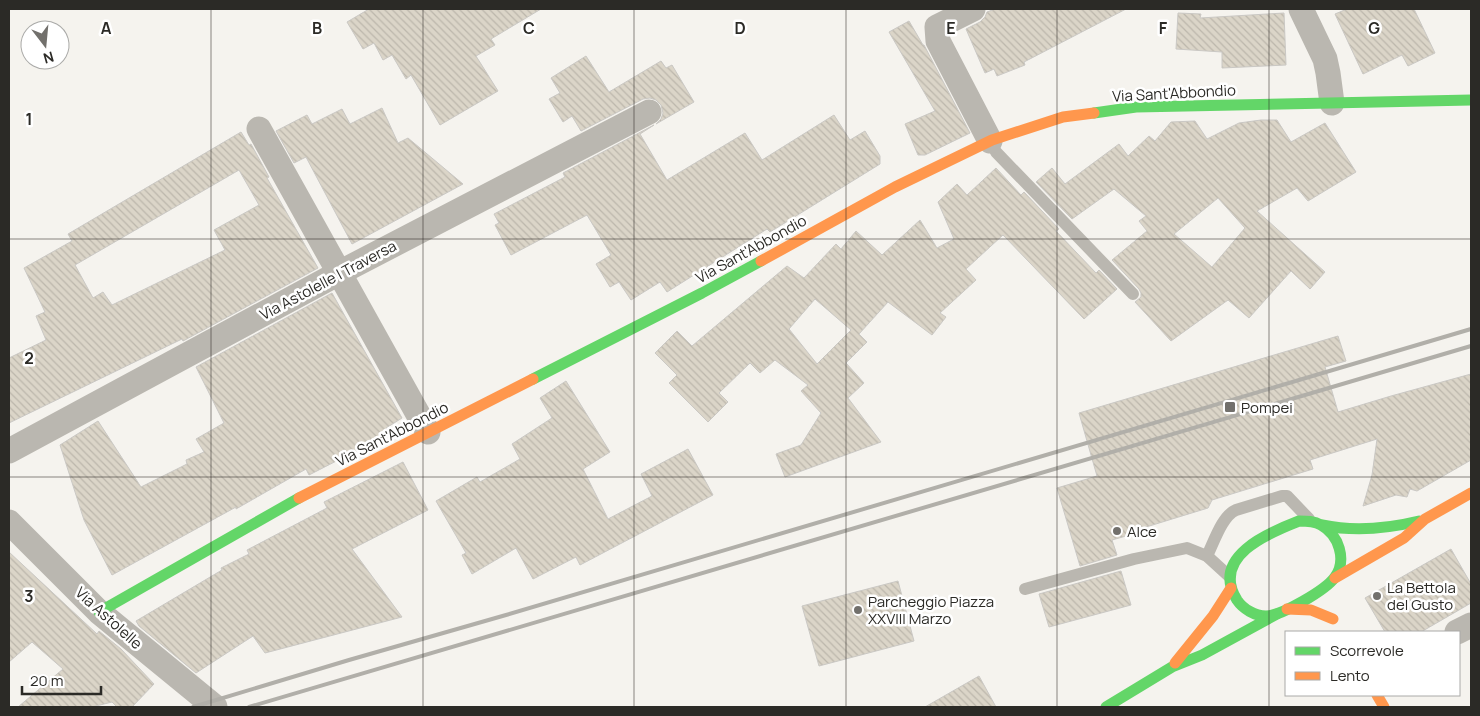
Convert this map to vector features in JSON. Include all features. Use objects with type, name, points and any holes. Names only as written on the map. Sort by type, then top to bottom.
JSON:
[{"type":"street","points":[[973,9],[937,27],[938,41],[990,141]]},
{"type":"street","points":[[1301,9],[1325,59],[1332,103]]},
{"type":"street","name":"Via Sant'Abbondio","points":[[99,612],[304,495],[702,293],[895,187],[990,141],[1063,117],[1136,107],[1471,100]]},
{"type":"street","name":"Via Astolelle I Traversa","points":[[9,451],[339,273],[649,112]]},
{"type":"street","points":[[259,128],[428,432]]},
{"type":"street","points":[[1106,707],[1172,667],[1202,656],[1326,587],[1335,578],[1404,538],[1425,520],[1471,493]]},
{"type":"street","points":[[1172,667],[1213,616],[1230,583],[1233,566],[1239,556],[1248,548],[1298,521],[1316,523],[1342,530],[1360,531],[1400,526],[1425,520]]},
{"type":"street","name":"Via Astolelle","points":[[9,522],[99,612],[214,707]]},
{"type":"street","points":[[1316,523],[1332,533],[1338,543],[1341,555],[1340,567],[1335,578]]},
{"type":"street","points":[[1230,583],[1235,599],[1254,614],[1265,616],[1311,609],[1332,619]]},
{"type":"street","points":[[1316,592],[1339,631]]},
{"type":"street","points":[[1459,631],[1471,625]]},
{"type":"street","points":[[1378,696],[1384,707]]},
{"type":"lane","points":[[990,141],[996,152],[1133,294]]},
{"type":"lane","points":[[1208,556],[1224,521],[1231,512],[1236,510],[1287,496],[1316,523]]},
{"type":"lane","points":[[1025,589],[1134,559],[1187,548],[1208,556],[1230,583]]},
{"type":"lane","points":[[1208,556],[1248,548]]},
{"type":"building","points":[[369,9],[541,9],[491,39],[495,45],[476,56],[498,91],[440,125],[411,75],[406,79],[392,55],[383,60],[374,43],[363,49],[347,22]]},
{"type":"building","points":[[995,9],[1126,9],[1024,62],[1025,65],[997,76],[994,69],[985,73],[966,29],[980,22],[987,12]]},
{"type":"building","points":[[1347,9],[1414,9],[1435,53],[1408,66],[1402,55],[1363,74],[1335,14]]},
{"type":"building","points":[[1178,13],[1201,14],[1200,18],[1284,13],[1286,65],[1222,68],[1222,52],[1176,49]]},
{"type":"building","points":[[909,21],[924,45],[970,133],[925,155],[918,155],[905,124],[935,111],[889,32]]},
{"type":"building","points":[[586,56],[609,92],[661,61],[666,68],[672,65],[694,102],[656,124],[661,119],[663,113],[661,105],[656,100],[650,98],[643,99],[581,131],[572,116],[563,122],[549,99],[560,93],[551,78]]},
{"type":"building","points":[[382,108],[398,143],[408,138],[463,184],[352,244],[306,157],[294,163],[276,131],[307,115],[312,124],[342,109],[350,124]]},
{"type":"building","points":[[834,115],[850,140],[865,131],[880,156],[880,164],[770,232],[767,229],[667,292],[660,282],[631,300],[619,282],[610,287],[596,264],[611,255],[587,215],[511,255],[495,225],[499,223],[494,214],[565,177],[563,173],[654,125],[640,134],[667,180],[745,133],[762,160]]},
{"type":"building","points":[[1277,120],[1291,142],[1325,123],[1356,172],[1308,201],[1297,188],[1257,211],[1325,272],[1310,289],[1291,271],[1249,318],[1228,300],[1171,341],[1135,302],[1141,297],[1139,289],[1112,260],[1147,231],[1139,221],[1146,216],[1114,189],[1072,219],[1036,182],[1052,168],[1065,184],[1119,144],[1128,156],[1149,136],[1155,141],[1171,122],[1195,121],[1207,139],[1239,123]],"holes":[[[1218,198],[1245,228],[1212,267],[1174,234]]]},
{"type":"building","points":[[241,132],[249,145],[251,144],[269,177],[267,178],[318,268],[183,341],[182,339],[9,423],[9,358],[46,340],[36,316],[45,312],[24,268],[72,241],[68,234]],"holes":[[[239,170],[259,205],[214,230],[225,250],[112,305],[103,292],[93,298],[75,265]]]},
{"type":"building","points":[[996,168],[1021,195],[1024,192],[1059,229],[1056,231],[1096,273],[1099,270],[1117,289],[1084,319],[1003,235],[966,269],[976,280],[940,313],[946,317],[932,335],[888,302],[859,334],[867,342],[846,363],[864,383],[848,398],[881,442],[785,477],[776,454],[801,445],[821,413],[801,391],[808,385],[775,360],[760,373],[750,363],[719,393],[728,402],[708,422],[669,383],[677,375],[655,353],[677,331],[692,346],[787,266],[804,278],[836,244],[841,249],[856,231],[882,255],[920,220],[937,248],[954,239],[938,202],[957,184],[967,195]],"holes":[[[815,299],[851,330],[817,364],[789,329]]]},
{"type":"building","points":[[332,293],[402,418],[386,428],[389,434],[309,475],[306,469],[236,509],[236,507],[112,575],[84,520],[60,445],[98,421],[141,487],[187,464],[186,460],[204,452],[196,439],[224,423],[196,367]]},
{"type":"building","points":[[1338,336],[1346,361],[1325,367],[1338,412],[1471,374],[1471,460],[1417,491],[1410,489],[1407,497],[1396,495],[1363,506],[1372,475],[1377,439],[1310,460],[1313,469],[1212,500],[1208,508],[1133,531],[1133,534],[1112,540],[1117,555],[1080,566],[1057,488],[1097,476],[1079,413]]},
{"type":"building","points":[[566,381],[610,452],[583,469],[608,519],[652,496],[641,474],[688,449],[713,495],[580,565],[576,557],[533,579],[516,548],[472,574],[462,555],[466,553],[436,501],[477,477],[480,482],[520,459],[512,444],[552,418],[540,398]]},
{"type":"building","points":[[403,462],[428,510],[352,549],[402,617],[265,653],[253,636],[196,673],[139,626],[136,621],[222,570],[221,568],[249,554],[247,550],[327,508],[324,502]]},
{"type":"building","points":[[1451,549],[1471,584],[1471,603],[1423,631],[1384,631],[1365,598]]},
{"type":"building","points":[[9,552],[97,634],[99,631],[121,649],[154,684],[132,707],[117,707],[112,702],[92,707],[18,707],[63,669],[32,642],[9,662]]},
{"type":"building","points":[[1121,571],[1131,605],[1049,627],[1039,594]]},
{"type":"building","points":[[898,581],[914,641],[819,666],[802,606]]},
{"type":"building","points":[[979,676],[996,707],[925,707]]},
{"type":"railway","points":[[193,707],[1471,329]]},
{"type":"railway","points":[[249,707],[1471,346]]},
{"type":"traffic: fast","points":[[1094,113],[1136,107],[1471,100]]},
{"type":"traffic: fast","points":[[533,379],[761,261]]},
{"type":"traffic: fast","points":[[99,612],[299,498]]},
{"type":"traffic: fast","points":[[1299,521],[1318,524],[1327,529],[1337,541],[1341,556],[1339,570],[1323,589],[1292,607],[1273,615],[1258,615],[1237,600],[1231,585],[1231,571],[1237,559],[1246,549],[1272,532],[1299,521]]},
{"type":"traffic: fast","points":[[1322,525],[1370,529],[1419,521]]},
{"type":"traffic: fast","points":[[1106,707],[1172,667],[1202,655],[1277,614]]},
{"type":"traffic: slow","points":[[761,261],[895,187],[992,140],[1063,117],[1094,113]]},
{"type":"traffic: slow","points":[[299,498],[533,379]]},
{"type":"traffic: slow","points":[[1335,578],[1404,538],[1425,519],[1471,493]]},
{"type":"traffic: slow","points":[[1175,663],[1213,616],[1231,588]]},
{"type":"traffic: slow","points":[[1287,609],[1311,610],[1333,619]]},
{"type":"traffic: slow","points":[[1378,696],[1384,707]]},
{"type":"place","name":"Pompei","points":[[1230,407]]},
{"type":"place","name":"Alce","points":[[1117,531]]},
{"type":"place","name":"La Bettola del Gusto","points":[[1377,596]]},
{"type":"place","name":"Parcheggio Piazza XXVIII Marzo","points":[[858,610]]}]
